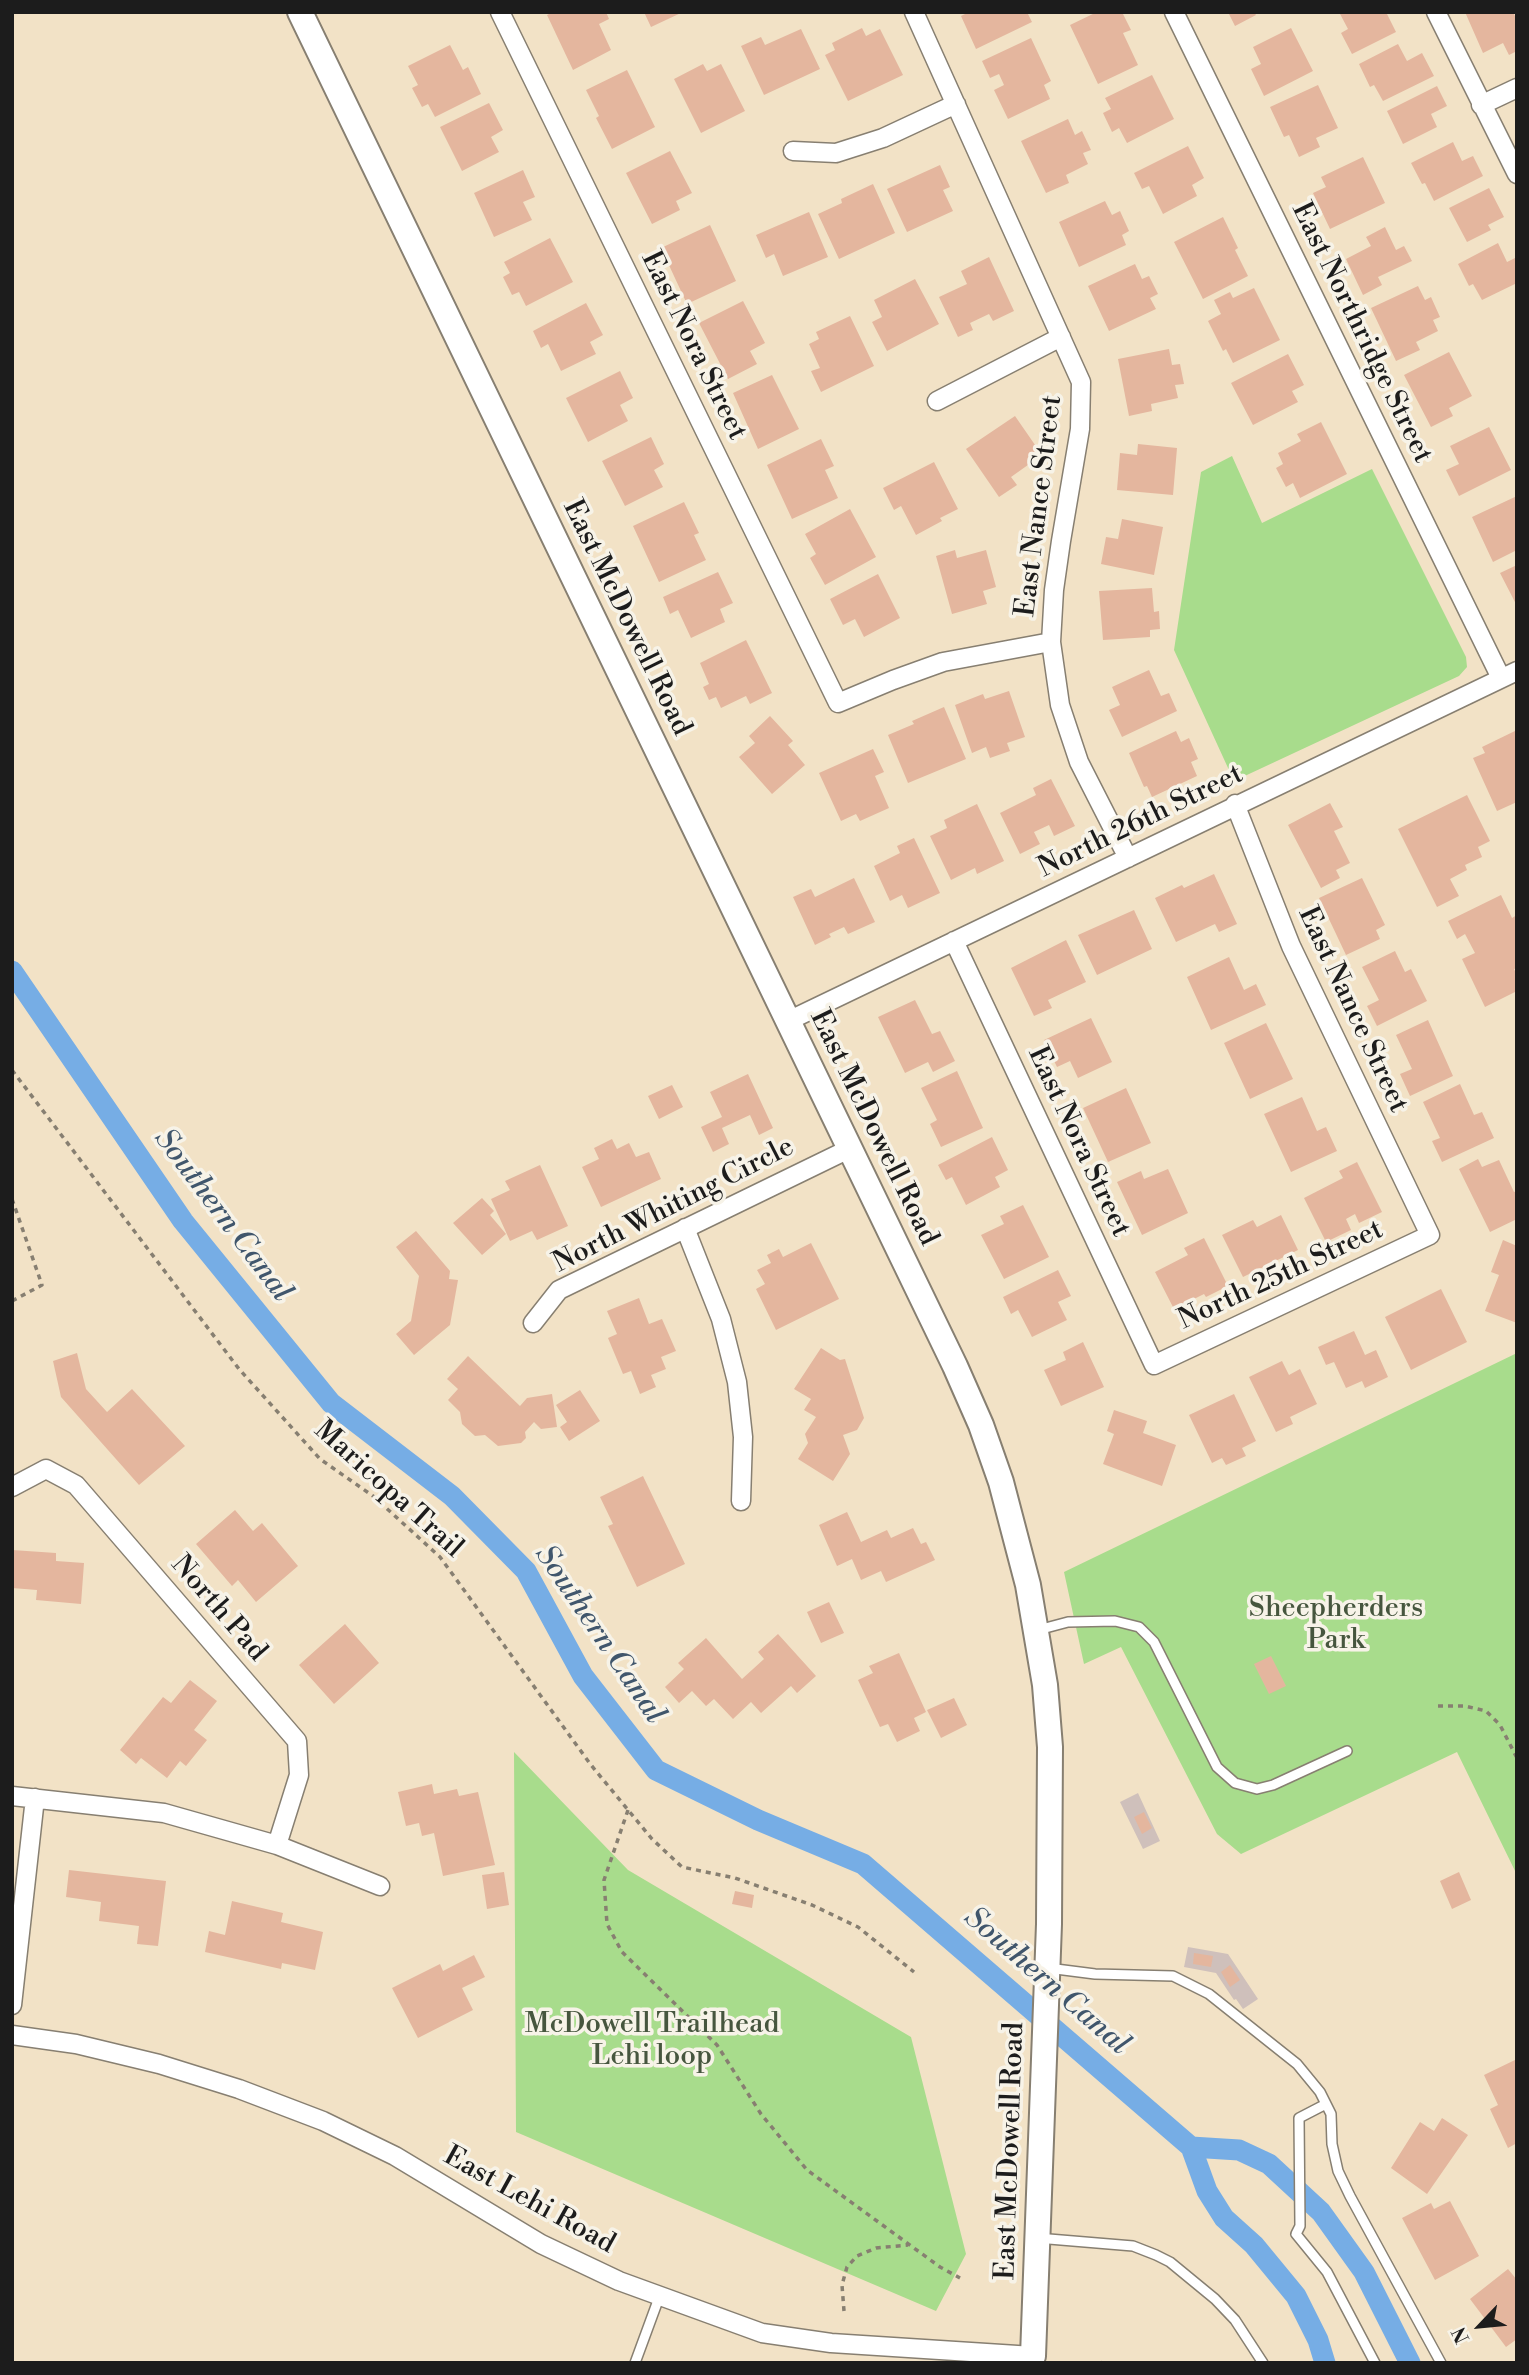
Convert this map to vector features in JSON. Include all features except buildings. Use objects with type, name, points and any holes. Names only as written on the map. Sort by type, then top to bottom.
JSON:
[{"type":"main road","name":"East McDowell Road","points":[[300,12],[949,1354],[981,1425],[1017,1538],[1037,1631],[1050,1747],[1047,1968],[1033,2360]]},
{"type":"street","name":"East Nora Street","points":[[500,12],[838,703],[943,662],[1051,642]]},
{"type":"street","name":"East Nance Street","points":[[914,12],[1081,382],[1080,429],[1059,553],[1051,642],[1060,705],[1079,762],[1128,858]]},
{"type":"street","name":"East Northridge Street","points":[[1174,12],[1509,674]]},
{"type":"street","points":[[1436,12],[1517,174]]},
{"type":"street","points":[[1481,105],[1517,88]]},
{"type":"street","points":[[793,151],[836,153],[883,138],[956,104]]},
{"type":"street","points":[[937,401],[1061,337]]},
{"type":"street","name":"North 26th Street","points":[[788,1021],[1509,674]]},
{"type":"street","name":"East Nance Street","points":[[1235,804],[1291,946],[1430,1235]]},
{"type":"street","name":"East Nora Street","points":[[954,941],[1154,1365]]},
{"type":"street","name":"North Whiting Circle","points":[[533,1323],[559,1290],[849,1149]]},
{"type":"street","points":[[685,1228],[721,1319],[737,1382],[743,1437],[741,1501]]},
{"type":"street","name":"North 25th Street","points":[[1154,1365],[1430,1235]]},
{"type":"street","name":"North Pad","points":[[12,1487],[46,1469],[76,1485],[297,1741],[299,1775],[277,1845]]},
{"type":"street","points":[[12,1796],[164,1813],[277,1845],[380,1886]]},
{"type":"street","points":[[12,2005],[35,1798]]},
{"type":"street","name":"East Lehi Road","points":[[12,2035],[76,2044],[159,2064],[239,2089],[323,2121],[395,2156],[541,2244],[619,2281],[762,2333],[831,2343],[1033,2360]]},
{"type":"lane","points":[[1037,1631],[1068,1622],[1115,1621],[1139,1627],[1154,1642],[1217,1768],[1235,1783],[1256,1789],[1273,1785],[1346,1751]]},
{"type":"lane","points":[[1047,1968],[1096,1975],[1173,1976],[1209,1994],[1297,2064],[1320,2092],[1331,2114],[1332,2144],[1338,2171],[1350,2196],[1441,2363]]},
{"type":"lane","points":[[1326,2104],[1299,2118],[1300,2226],[1296,2234],[1327,2272],[1375,2363]]},
{"type":"lane","points":[[1037,2238],[1133,2246],[1170,2262],[1215,2299],[1235,2320],[1264,2363]]},
{"type":"lane","points":[[635,2363],[660,2295]]},
{"type":"path","name":"Maricopa Trail","points":[[12,1070],[239,1369],[320,1459],[373,1496],[440,1557],[591,1765],[652,1839],[682,1867],[735,1878],[812,1905],[858,1927],[914,1972]]},
{"type":"path","points":[[12,1199],[42,1285],[12,1301]]},
{"type":"path","points":[[1438,1706],[1465,1706],[1486,1711],[1500,1725],[1517,1759]]},
{"type":"path","points":[[628,1810],[604,1880],[607,1924],[622,1952],[717,2045],[761,2114],[807,2170],[940,2267],[960,2278]]},
{"type":"path","points":[[844,2311],[842,2285],[847,2267],[857,2256],[876,2248],[910,2245]]},
{"type":"shaded area","points":[[1138,1793],[1160,1841],[1143,1849],[1120,1802]]},
{"type":"shaded area","points":[[1188,1947],[1228,1954],[1258,1999],[1243,2009],[1216,1973],[1184,1967]]},
{"type":"green space","points":[[1232,456],[1262,523],[1372,469],[1466,657],[1467,667],[1459,676],[1234,781],[1174,650],[1201,472]]},
{"type":"green space","name":"Sheepherders Park","points":[[1517,1353],[1517,1875],[1457,1752],[1241,1854],[1217,1834],[1121,1647],[1084,1664],[1064,1572]]},
{"type":"green space","name":"McDowell Trailhead Lehi loop","points":[[514,1752],[628,1870],[911,2037],[966,2254],[936,2311],[516,2132]]},
{"type":"waterway","name":"Southern Canal","points":[[12,971],[183,1221],[331,1403],[452,1496],[526,1571],[583,1676],[656,1770],[758,1820],[863,1864],[1191,2147],[1207,2191],[1224,2218],[1254,2245],[1296,2296],[1318,2340],[1325,2363]]},
{"type":"waterway","points":[[1191,2147],[1239,2150],[1269,2164],[1321,2212],[1364,2272],[1410,2363]]}]
